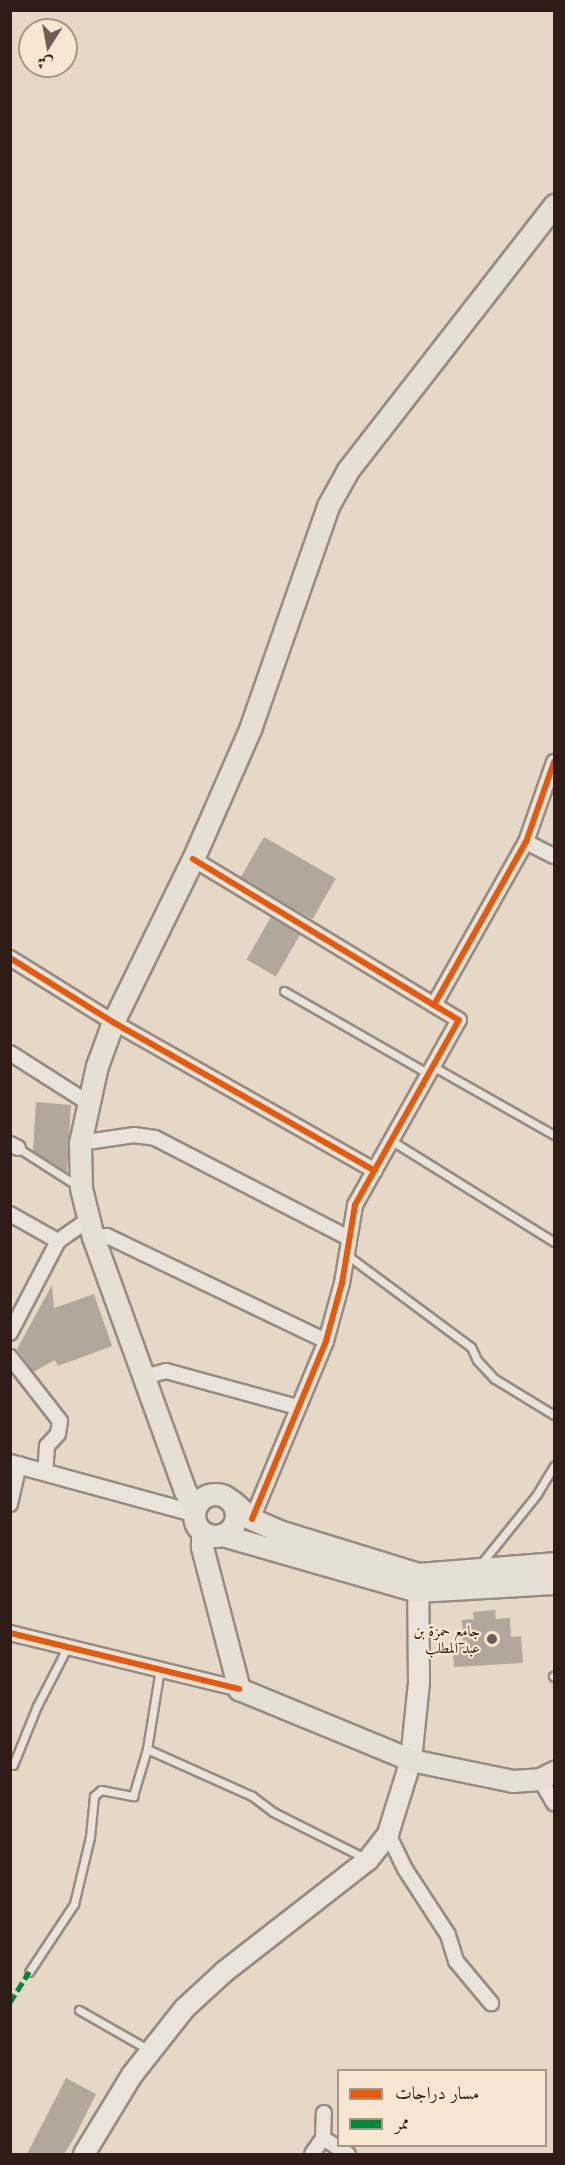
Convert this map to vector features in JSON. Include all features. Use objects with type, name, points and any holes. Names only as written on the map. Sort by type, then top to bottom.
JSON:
[{"type":"main road","points":[[555,205],[348,470],[328,506],[250,729],[193,859],[113,1023],[87,1102],[81,1143],[81,1188],[91,1229],[185,1491],[203,1521],[418,1583],[555,1582]]},
{"type":"main road","points":[[547,1775],[513,1781],[411,1760],[239,1689],[202,1547],[203,1521],[213,1493],[232,1502],[252,1519],[279,1531],[418,1583],[475,1571],[555,1563]]},
{"type":"main road","points":[[203,1521],[235,1521],[232,1502]]},
{"type":"main road","points":[[84,2154],[151,2051],[185,2008],[224,1972],[368,1860],[388,1834],[411,1760],[419,1683],[418,1583]]},
{"type":"street","points":[[434,1005],[526,842],[555,762]]},
{"type":"street","points":[[526,842],[555,856]]},
{"type":"street","points":[[193,859],[459,1020],[355,1204],[347,1254],[326,1341],[252,1519]]},
{"type":"street","points":[[10,958],[113,1023],[375,1171]]},
{"type":"street","points":[[10,1053],[87,1102]]},
{"type":"street","points":[[81,1143],[134,1135],[155,1138],[349,1238]]},
{"type":"street","points":[[10,1214],[58,1241]]},
{"type":"street","points":[[10,1333],[58,1241],[91,1229],[326,1341]]},
{"type":"street","points":[[10,1357],[60,1421],[58,1434],[47,1446],[45,1472]]},
{"type":"street","points":[[144,1377],[166,1371],[298,1407]]},
{"type":"street","points":[[10,1504],[15,1464],[203,1521]]},
{"type":"street","points":[[10,1633],[239,1689]]},
{"type":"street","points":[[547,1775],[555,1803]]},
{"type":"street","points":[[388,1834],[405,1869],[448,1935],[456,1961],[491,2003]]},
{"type":"street","points":[[312,2154],[323,2138],[324,2114]]},
{"type":"street","points":[[323,2138],[337,2147]]},
{"type":"lane","points":[[284,991],[555,1135]]},
{"type":"lane","points":[[392,1141],[555,1242]]},
{"type":"lane","points":[[14,1146],[81,1188]]},
{"type":"lane","points":[[347,1254],[471,1347],[477,1360],[495,1379],[555,1415]]},
{"type":"lane","points":[[475,1571],[537,1494],[555,1466]]},
{"type":"lane","points":[[13,1765],[37,1706],[67,1648]]},
{"type":"lane","points":[[29,1972],[74,1904],[90,1837],[94,1796],[101,1790],[133,1796],[147,1749],[160,1669]]},
{"type":"lane","points":[[147,1749],[252,1796],[273,1812],[368,1860]]},
{"type":"lane","points":[[79,2010],[151,2051]]},
{"type":"building","points":[[264,837],[336,878],[312,919],[240,878]]},
{"type":"building","points":[[271,917],[300,934],[276,976],[246,959]]},
{"type":"building","points":[[36,1102],[71,1105],[67,1172],[33,1151]]},
{"type":"building","points":[[52,1285],[54,1308],[94,1294],[112,1346],[58,1366],[55,1360],[33,1372],[17,1349]]},
{"type":"building","name":"جامع حمزة بن عبد المطلب","points":[[495,1610],[496,1619],[510,1618],[511,1637],[521,1636],[523,1663],[454,1667],[452,1641],[463,1641],[462,1620],[474,1619],[473,1612]]},
{"type":"building","points":[[66,2078],[96,2094],[74,2138],[64,2154],[27,2154]]},
{"type":"marked path","points":[[10,2002],[29,1972]]},
{"type":"cycle path","points":[[193,859],[434,1005],[526,842],[554,762]]},
{"type":"cycle path","points":[[10,958],[113,1022],[375,1171]]},
{"type":"cycle path","points":[[252,1519],[326,1341],[342,1283],[355,1205],[459,1020],[434,1005]]},
{"type":"cycle path","points":[[10,1633],[239,1689]]},
{"type":"place","name":"جامع حمزة بن عبد المطلب","points":[[492,1639]]}]
